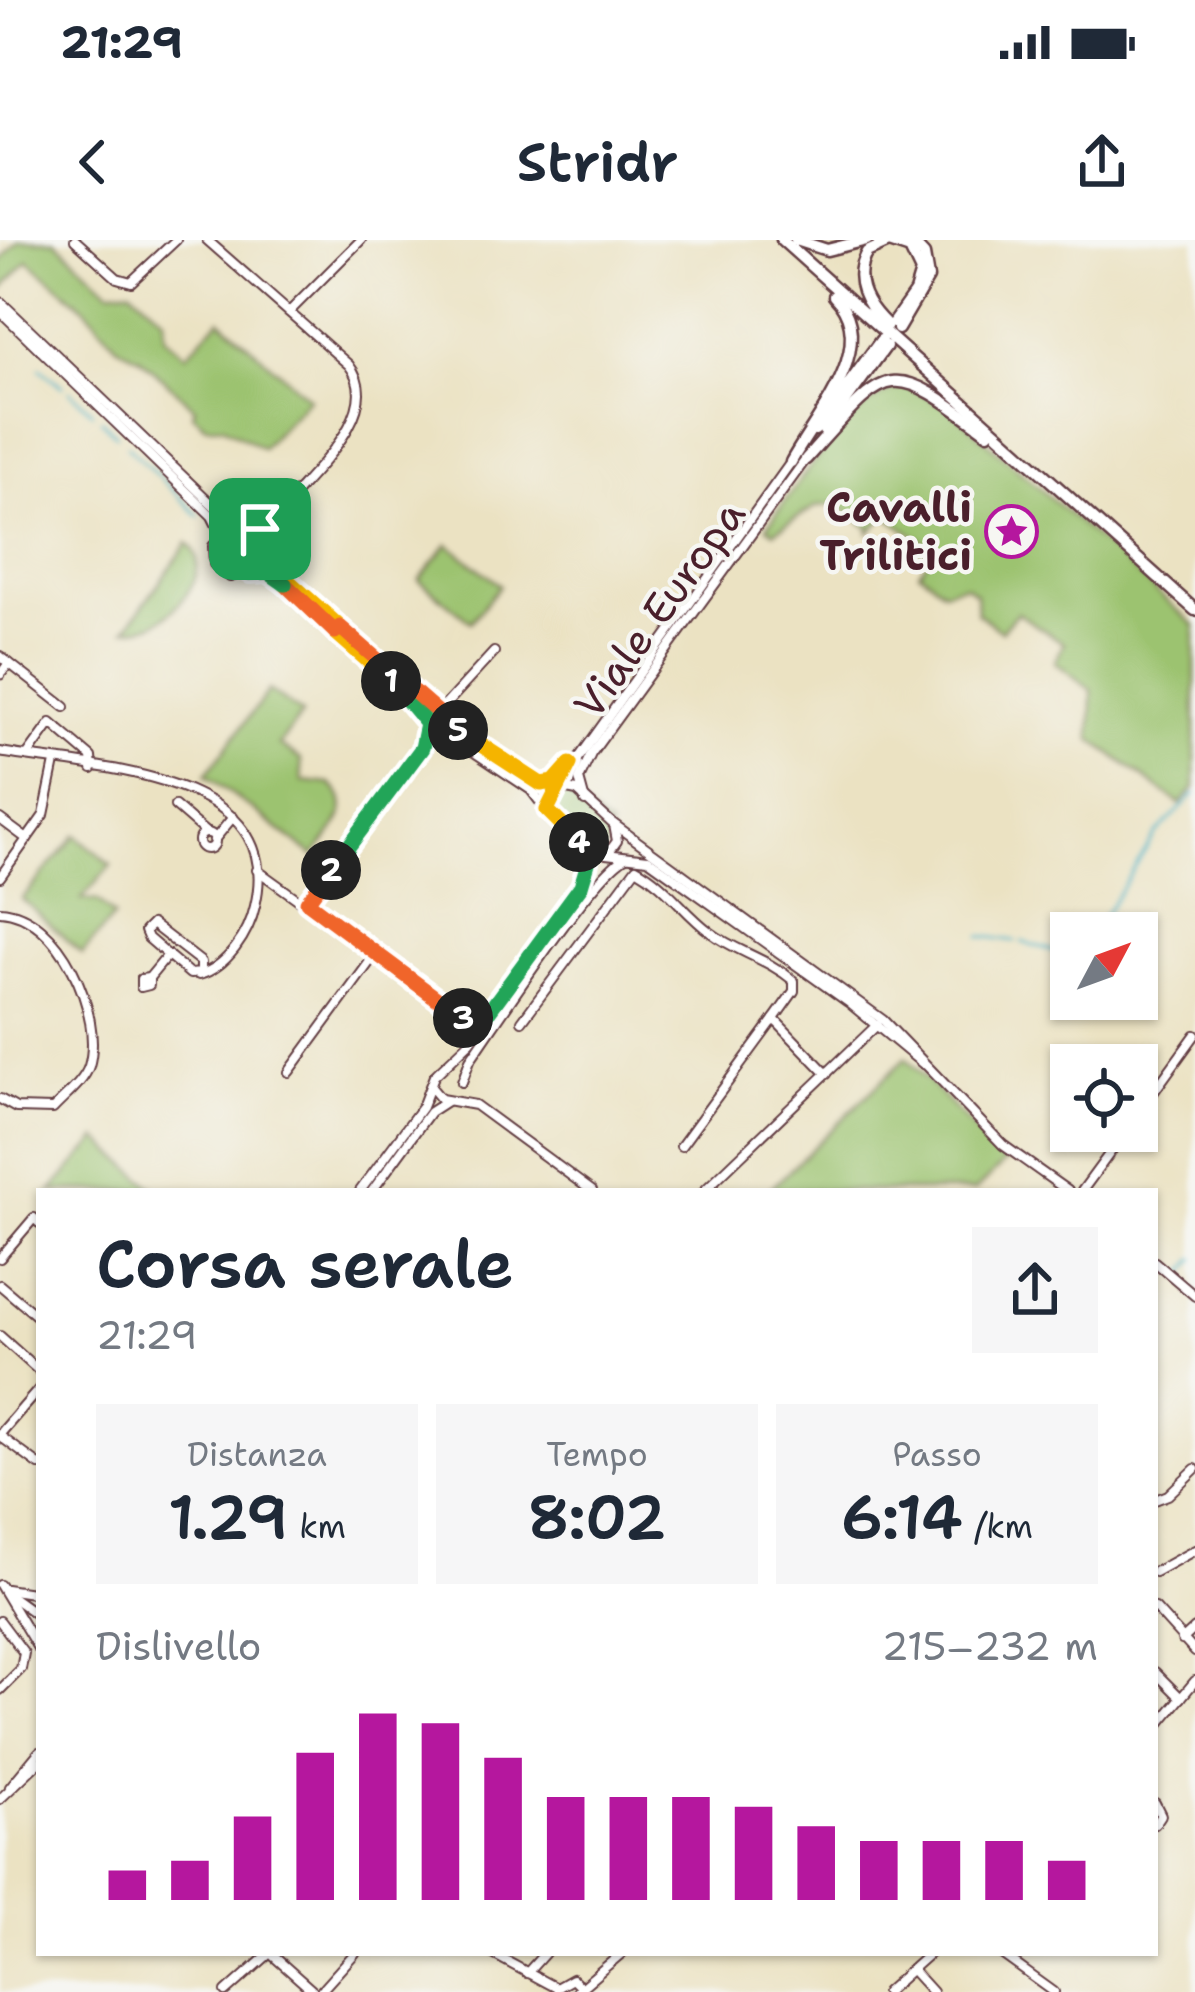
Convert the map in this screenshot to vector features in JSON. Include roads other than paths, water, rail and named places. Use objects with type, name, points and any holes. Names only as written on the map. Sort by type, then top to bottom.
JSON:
[{"type":"main road","points":[[779,240],[1195,610]]},
{"type":"main road","points":[[779,240],[842,304],[853,327],[845,364],[791,461]]},
{"type":"main road","points":[[796,240],[830,250],[867,240]]},
{"type":"main road","points":[[910,240],[924,255],[928,278],[896,326],[921,272],[910,249],[889,242],[863,256],[859,274],[865,296],[960,400]]},
{"type":"main road","points":[[791,461],[884,343],[806,459]]},
{"type":"main road","points":[[806,459],[876,388],[903,379],[933,390],[1024,457]]},
{"type":"street","points":[[75,240],[117,278],[131,283],[176,240]]},
{"type":"street","points":[[207,240],[354,371],[360,403],[352,424],[271,522],[250,573]]},
{"type":"street","points":[[289,312],[361,240]]},
{"type":"street","points":[[299,321],[312,294]]},
{"type":"street","points":[[0,301],[407,695],[427,725],[422,748]]},
{"type":"street","points":[[0,311],[215,519],[220,536],[212,549],[216,567],[233,578],[250,573],[275,575],[440,721],[531,790],[592,854],[611,852],[648,859],[910,1044],[1006,1148],[1064,1188]]},
{"type":"street","name":"Viale Europa","points":[[585,801],[579,779],[591,754],[806,459]]},
{"type":"street","name":"Viale Europa","points":[[548,812],[570,764],[791,461]]},
{"type":"street","points":[[220,536],[271,522]]},
{"type":"street","points":[[307,902],[422,748],[449,704],[494,652]]},
{"type":"street","points":[[0,656],[65,707]]},
{"type":"street","points":[[0,675],[10,663]]},
{"type":"street","points":[[427,725],[440,721]]},
{"type":"street","points":[[427,725],[440,721],[541,784],[585,801],[858,1000],[934,1072]]},
{"type":"street","points":[[27,757],[51,724],[91,757],[92,769]]},
{"type":"street","points":[[0,752],[192,788],[233,817],[244,830],[257,870],[250,922],[224,960],[199,974],[190,974],[146,935],[150,925],[159,925],[200,960],[204,968],[199,974]]},
{"type":"street","points":[[0,877],[44,815],[55,762]]},
{"type":"street","points":[[541,784],[554,782],[570,764]]},
{"type":"street","points":[[176,806],[206,833],[219,837],[244,830]]},
{"type":"street","points":[[219,837],[233,817]]},
{"type":"street","points":[[0,819],[27,839]]},
{"type":"street","points":[[608,869],[617,834],[611,822]]},
{"type":"street","points":[[362,1188],[422,1107],[431,1085],[457,1058],[586,877],[582,846]]},
{"type":"street","points":[[374,1188],[431,1111],[452,1100],[470,1060],[608,869],[633,854]]},
{"type":"street","points":[[522,1021],[636,868],[679,898],[710,932],[751,950],[794,981],[794,991],[681,1146]]},
{"type":"street","points":[[257,870],[467,1021],[470,1034],[457,1058]]},
{"type":"street","points":[[0,1099],[16,1108],[53,1109],[88,1072],[91,1053],[91,1005],[72,969],[27,921],[1,910]]},
{"type":"street","points":[[148,978],[168,956]]},
{"type":"street","points":[[289,1072],[374,956]]},
{"type":"street","points":[[200,960],[224,960]]},
{"type":"street","points":[[467,1021],[482,1019],[520,969]]},
{"type":"street","points":[[813,978],[858,1000]]},
{"type":"street","points":[[774,1019],[827,1074]]},
{"type":"street","points":[[707,1188],[876,1021]]},
{"type":"street","points":[[1158,1086],[1195,1034]]},
{"type":"street","points":[[444,1069],[457,1072],[475,1105],[588,1188]]},
{"type":"street","points":[[431,1085],[438,1097],[475,1105]]},
{"type":"street","points":[[1084,1188],[1111,1152]]},
{"type":"street","points":[[0,1258],[36,1221]]},
{"type":"street","points":[[1158,1265],[1195,1296]]},
{"type":"street","points":[[0,1285],[36,1315]]},
{"type":"street","points":[[0,1336],[36,1368]]},
{"type":"street","points":[[36,1393],[0,1435],[36,1463]]},
{"type":"street","points":[[1158,1499],[1195,1469]]},
{"type":"street","points":[[1158,1570],[1195,1550]]},
{"type":"street","points":[[36,1594],[0,1584],[36,1612]]},
{"type":"street","points":[[0,1585],[36,1645]]},
{"type":"street","points":[[1158,1612],[1195,1652]]},
{"type":"street","points":[[0,1621],[24,1652],[21,1670],[0,1690]]},
{"type":"street","points":[[1182,1640],[1195,1628]]},
{"type":"street","points":[[1158,1675],[1181,1698]]},
{"type":"street","points":[[1158,1725],[1195,1681]]},
{"type":"street","points":[[10,1790],[36,1761]]},
{"type":"street","points":[[0,1799],[36,1761]]},
{"type":"street","points":[[226,1992],[267,1956]]},
{"type":"street","points":[[274,1956],[316,1992],[352,1956]]},
{"type":"street","points":[[496,1956],[556,1988],[572,1979],[578,1990],[618,1956]]},
{"type":"street","points":[[527,1973],[541,1956]]},
{"type":"street","points":[[886,1992],[927,1956]]},
{"type":"street","points":[[1004,1956],[1054,1992]]},
{"type":"street","points":[[912,1970],[932,1992]]},
{"type":"waterway","points":[[40,368],[63,387]]},
{"type":"waterway","points":[[70,391],[92,412]]},
{"type":"waterway","points":[[101,420],[116,435]]},
{"type":"waterway","points":[[127,446],[199,516]]},
{"type":"waterway","points":[[274,586],[307,617]]},
{"type":"waterway","points":[[1106,912],[1156,834],[1195,794]]},
{"type":"waterway","points":[[981,936],[1015,941]]},
{"type":"waterway","points":[[1022,942],[1050,950]]},
{"type":"waterway","points":[[1182,1277],[1195,1259]]},
{"type":"place","name":"Cavalli Trilitici","points":[[1011,531]]}]
